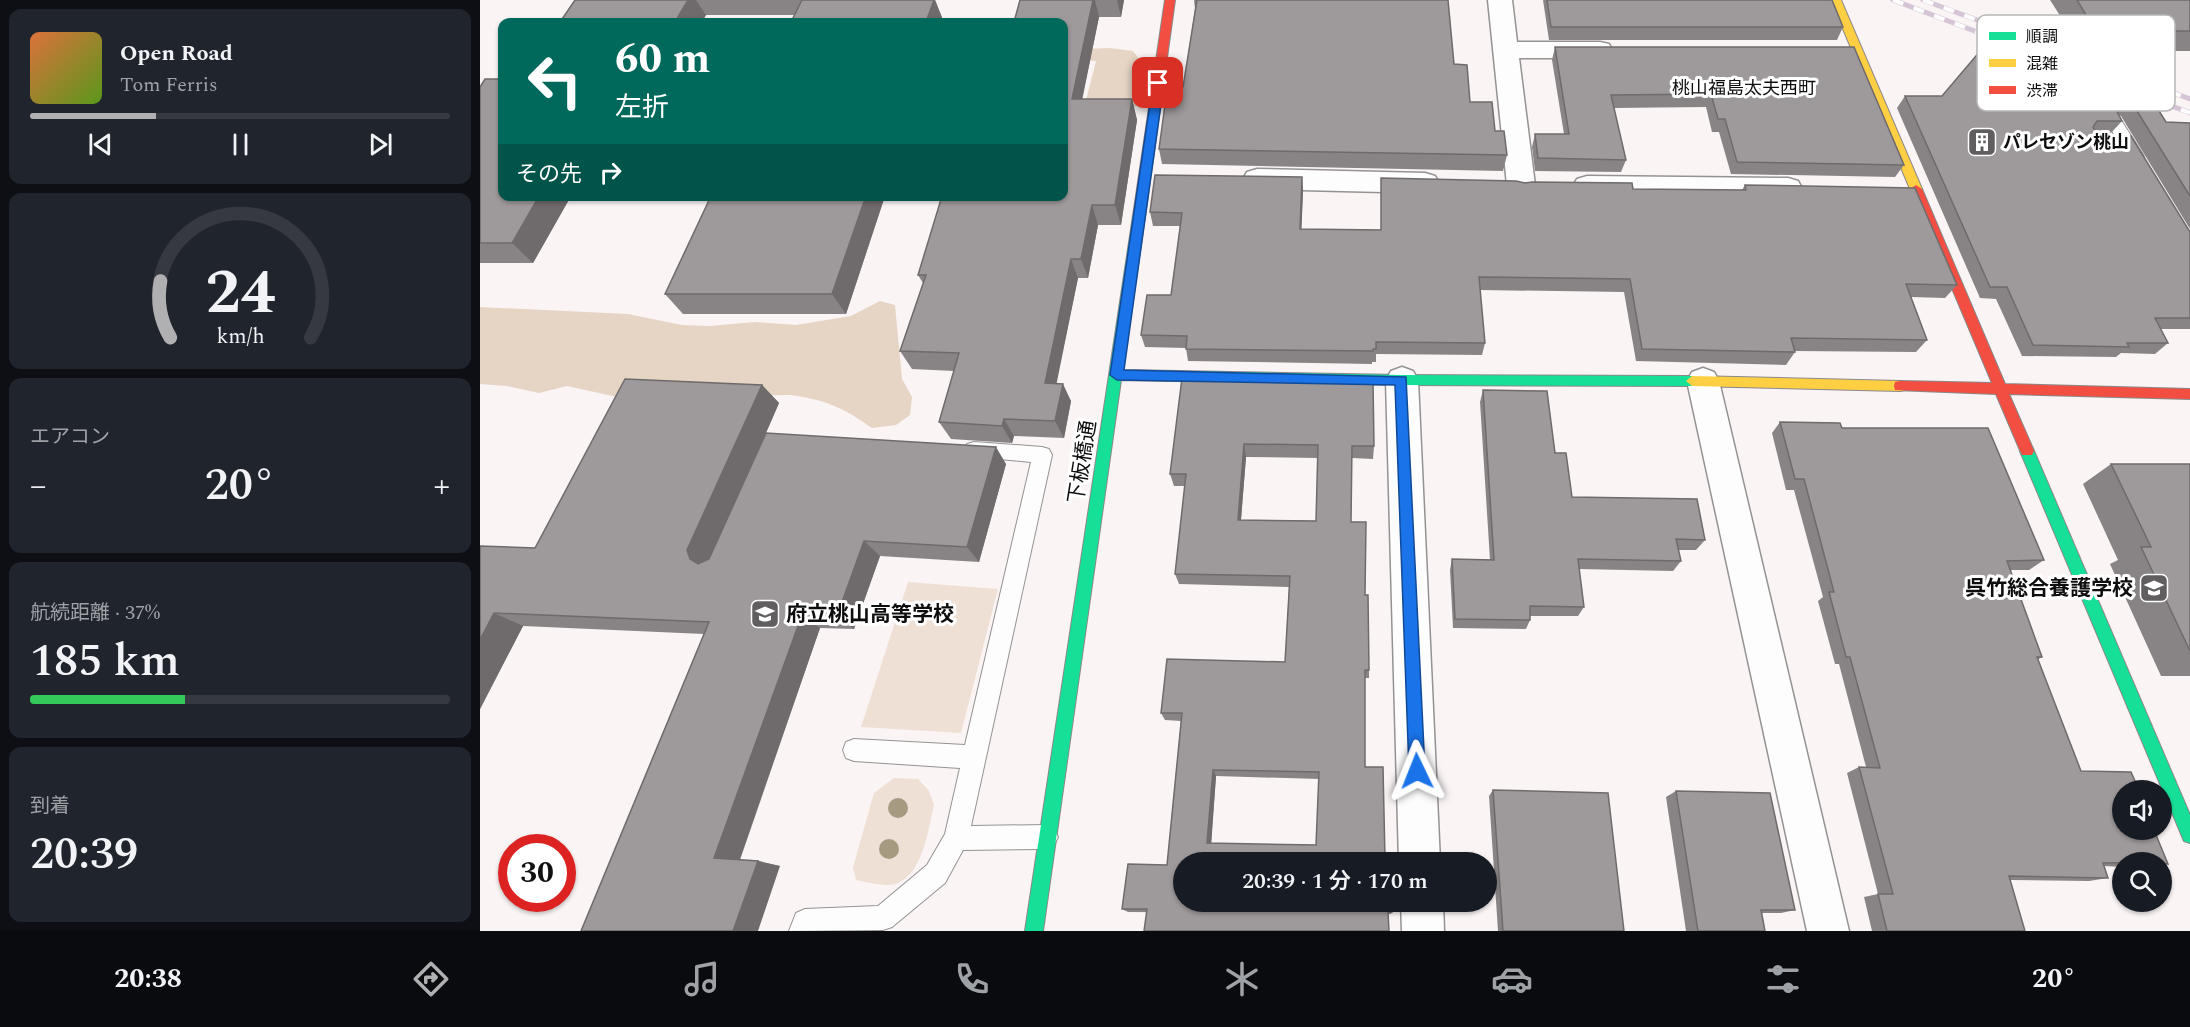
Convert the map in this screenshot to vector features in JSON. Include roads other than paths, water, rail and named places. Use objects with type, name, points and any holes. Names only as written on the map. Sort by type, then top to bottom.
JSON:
[{"type":"street","name":"下板橋通","points":[[1034,931],[1046,837],[1117,375],[1157,177],[1170,0]]},
{"type":"street","points":[[1500,0],[1530,185],[1808,189]]},
{"type":"street","points":[[1836,0],[1845,50],[1903,190],[2002,389],[2190,836]]},
{"type":"street","points":[[1507,50],[1623,50]]},
{"type":"street","points":[[1228,178],[1451,183]]},
{"type":"street","points":[[1117,375],[1402,380],[1702,381],[2190,394]]},
{"type":"street","points":[[1402,380],[1420,852]]},
{"type":"street","points":[[1702,381],[1828,931]]},
{"type":"street","points":[[1422,912],[1423,931]]},
{"type":"lane","points":[[2114,121],[2144,170]]},
{"type":"lane","points":[[2104,140],[2126,141]]},
{"type":"lane","points":[[802,931],[805,922],[883,918],[936,874],[956,838],[1042,455],[950,449]]},
{"type":"lane","points":[[854,750],[974,756]]},
{"type":"lane","points":[[956,838],[1046,837]]},
{"type":"railway","points":[[1893,0],[1977,32]]},
{"type":"railway","points":[[1923,0],[1977,20]]},
{"type":"railway","points":[[2175,93],[2190,99]]},
{"type":"railway","points":[[2175,107],[2190,113]]},
{"type":"place","name":"パレセゾン桃山","points":[[1982,142]]},
{"type":"place","name":"呉竹総合養護学校","points":[[2154,588]]},
{"type":"place","name":"府立桃山高等学校","points":[[765,614]]},
{"type":"district","name":"桃山福島太夫西町","points":[[1744,88]]}]
